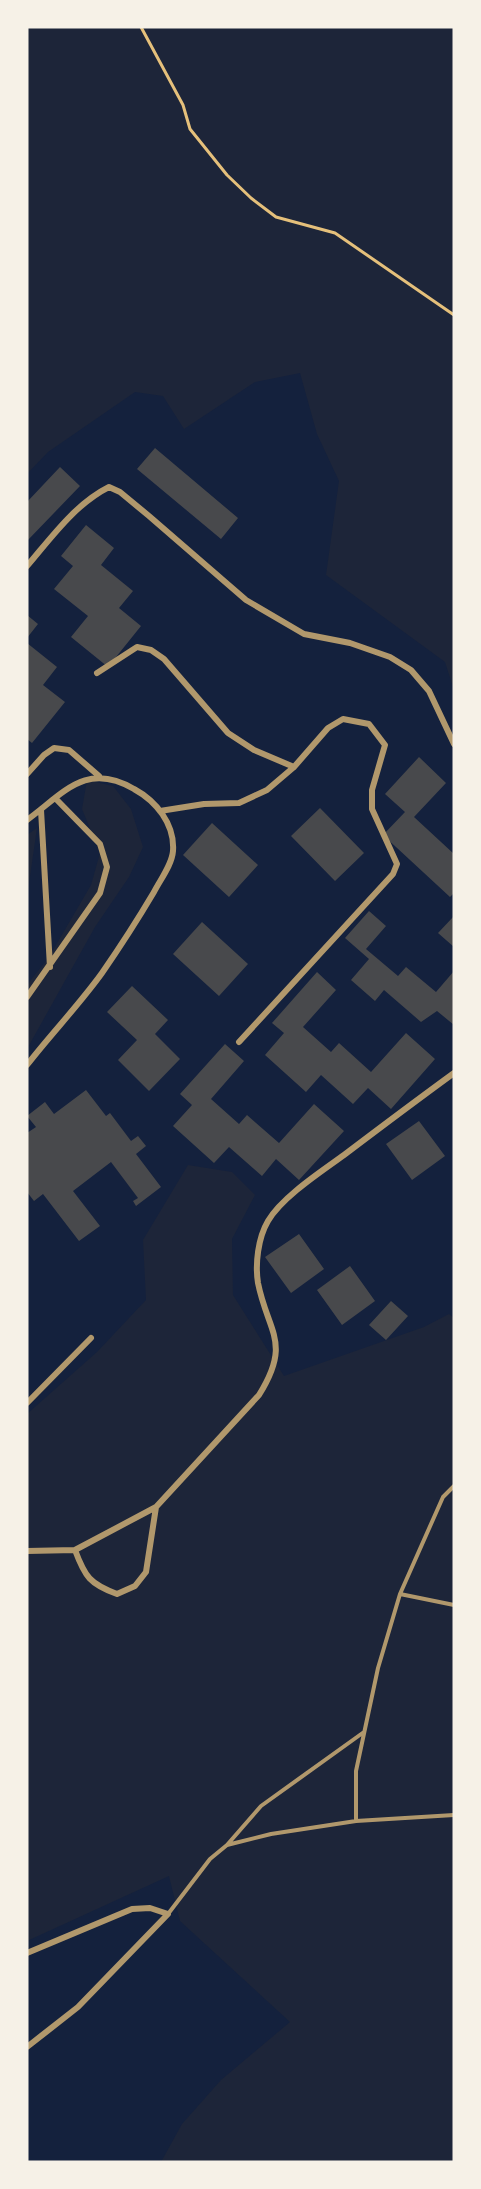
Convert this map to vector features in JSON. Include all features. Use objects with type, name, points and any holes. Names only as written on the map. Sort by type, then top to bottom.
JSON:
[{"type":"street","points":[[27,566],[63,524],[98,493],[109,487],[120,492],[150,516],[246,600],[304,634],[350,643],[390,657],[411,670],[429,691],[454,744]]},
{"type":"street","points":[[97,674],[137,647],[151,650],[164,659],[228,733],[254,750],[294,767]]},
{"type":"street","points":[[160,811],[204,804],[239,802],[267,790],[294,767],[328,728],[343,719],[369,724],[385,745],[372,790],[372,809],[397,864],[393,874],[239,1042]]},
{"type":"street","points":[[27,774],[44,755],[54,748],[69,750],[99,776]]},
{"type":"street","points":[[27,820],[86,778],[99,776],[123,782],[147,796],[171,829],[173,853],[166,871],[101,974],[27,1065]]},
{"type":"street","points":[[27,997],[100,893],[107,867],[100,844],[56,799]]},
{"type":"street","points":[[41,810],[50,967]]},
{"type":"street","points":[[27,1551],[75,1550],[156,1507],[259,1395],[272,1374],[276,1356],[272,1324],[258,1282],[258,1249],[268,1220],[301,1186],[454,1073]]},
{"type":"street","points":[[27,1403],[91,1338]]},
{"type":"street","points":[[75,1550],[82,1569],[95,1585],[117,1594],[135,1586],[146,1572],[156,1507]]},
{"type":"street","points":[[27,1953],[132,1909],[150,1908],[168,1914],[78,2007],[27,2047]]},
{"type":"lane","points":[[356,1821],[356,1771],[378,1668],[400,1594],[443,1497],[454,1486]]},
{"type":"lane","points":[[400,1594],[454,1605]]},
{"type":"lane","points":[[168,1914],[210,1858],[227,1845],[261,1806],[364,1731]]},
{"type":"lane","points":[[227,1845],[271,1834],[356,1821],[454,1815]]},
{"type":"path","points":[[141,27],[183,105],[190,129],[227,175],[251,198],[276,217],[335,232],[454,315]]},
{"type":"shaded area","points":[[27,27],[454,27],[454,690],[445,662],[326,575],[339,481],[317,434],[300,373],[255,382],[184,429],[163,396],[135,392],[48,452],[27,474]]},
{"type":"shaded area","points":[[87,780],[113,786],[131,809],[143,847],[129,877],[95,927],[27,1049],[27,985],[49,957],[91,885],[100,853],[82,809]]},
{"type":"shaded area","points":[[37,828],[28,890],[27,960],[27,835]]},
{"type":"shaded area","points":[[188,1165],[232,1172],[255,1195],[232,1239],[233,1295],[284,1376],[424,1327],[449,1314],[454,1318],[454,2162],[161,2162],[182,2124],[221,2080],[290,2022],[180,1921],[169,1876],[27,1941],[27,1414],[97,1352],[146,1300],[143,1240]]},
{"type":"building","points":[[155,448],[238,518],[221,539],[137,469]]},
{"type":"building","points":[[60,467],[80,486],[27,541],[27,502]]},
{"type":"building","points":[[86,525],[114,548],[101,565],[133,591],[119,608],[141,626],[108,667],[71,637],[88,616],[54,589],[73,566],[61,556]]},
{"type":"building","points":[[27,615],[38,624],[27,638]]},
{"type":"building","points":[[27,643],[57,667],[43,685],[65,702],[32,743],[27,739]]},
{"type":"building","points":[[419,757],[446,783],[414,817],[454,854],[454,893],[450,897],[383,835],[405,812],[385,794]]},
{"type":"building","points":[[320,808],[364,853],[335,881],[291,836]]},
{"type":"building","points":[[212,823],[258,865],[229,897],[183,855]]},
{"type":"building","points":[[369,911],[386,926],[366,949],[398,976],[406,967],[436,992],[454,971],[454,1025],[437,1011],[421,1022],[384,990],[375,1001],[351,980],[369,959],[345,938]]},
{"type":"building","points":[[454,916],[454,947],[438,933]]},
{"type":"building","points":[[202,922],[248,964],[219,996],[173,954]]},
{"type":"building","points":[[317,972],[336,990],[303,1027],[331,1052],[339,1043],[371,1072],[406,1033],[435,1059],[391,1109],[368,1088],[353,1104],[321,1075],[306,1092],[265,1055],[284,1033],[272,1023]]},
{"type":"building","points":[[132,986],[168,1020],[155,1034],[180,1059],[149,1091],[118,1060],[137,1040],[107,1012]]},
{"type":"building","points":[[225,1044],[244,1061],[211,1099],[239,1124],[247,1115],[279,1143],[314,1104],[344,1131],[299,1180],[276,1159],[262,1176],[229,1147],[214,1163],[173,1126],[192,1105],[180,1094]]},
{"type":"building","points":[[86,1090],[106,1116],[110,1113],[131,1141],[138,1136],[146,1146],[136,1154],[161,1187],[136,1206],[133,1201],[138,1198],[111,1162],[73,1191],[100,1226],[79,1241],[43,1194],[34,1201],[27,1192],[27,1133],[36,1127],[27,1116],[45,1102],[54,1114]]},
{"type":"building","points":[[419,1121],[445,1156],[412,1180],[386,1144]]},
{"type":"building","points":[[299,1234],[324,1269],[291,1293],[265,1257]]},
{"type":"building","points":[[350,1266],[375,1301],[342,1325],[317,1290]]},
{"type":"building","points":[[391,1301],[408,1316],[386,1340],[369,1325]]}]
